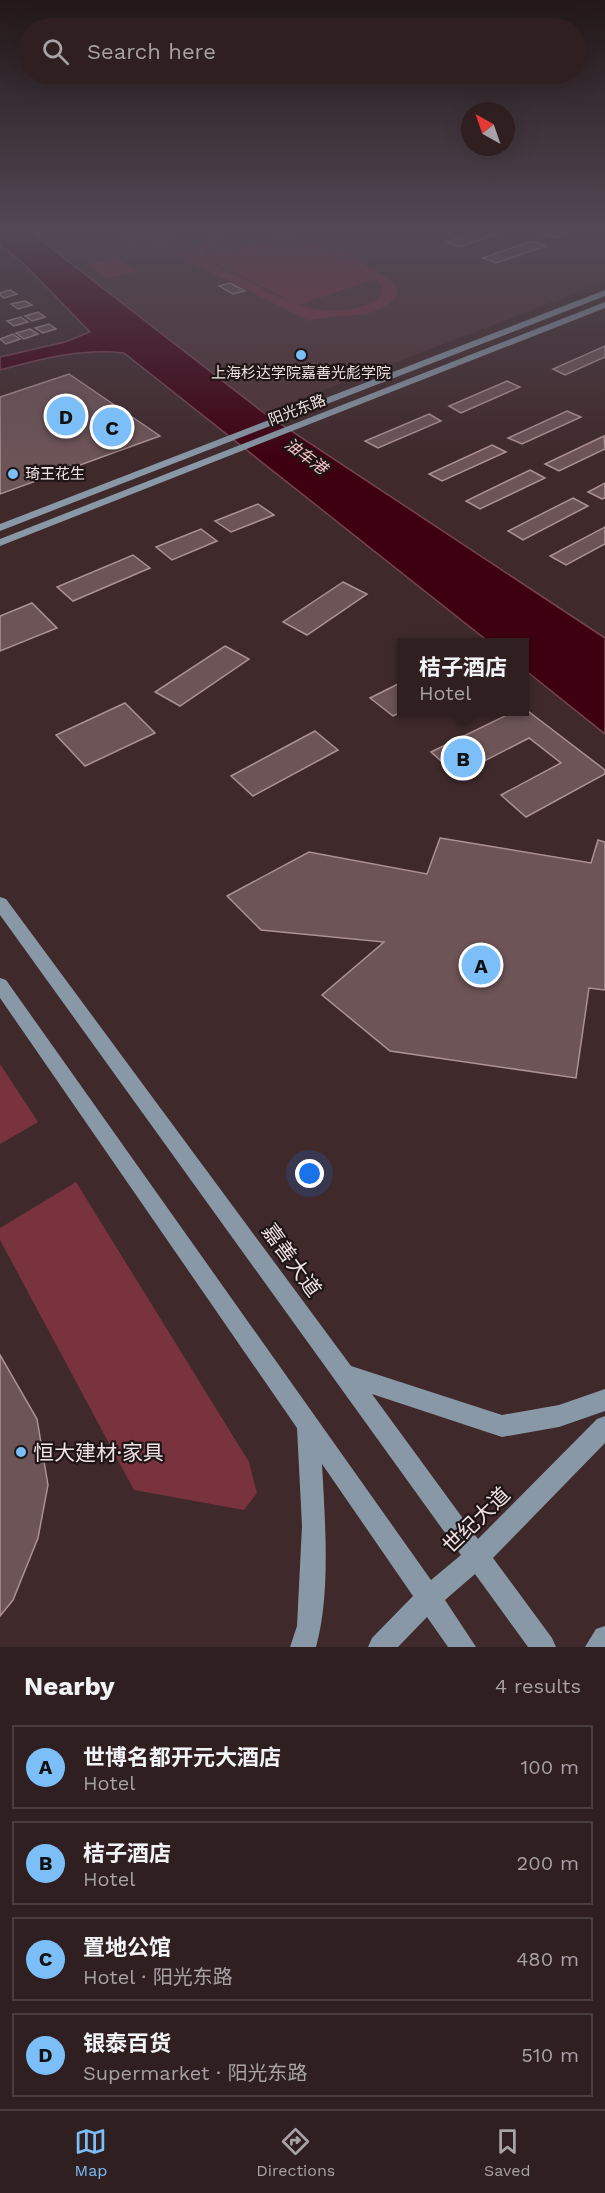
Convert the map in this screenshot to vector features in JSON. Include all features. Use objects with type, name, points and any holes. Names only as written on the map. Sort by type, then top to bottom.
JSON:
[{"type":"main road","name":"阳光东路","points":[[0,528],[567,308]]},
{"type":"main road","name":"阳光东路","points":[[0,543],[598,308]]},
{"type":"main road","name":"嘉善大道","points":[[0,903],[543,1647]]},
{"type":"main road","points":[[0,985],[463,1647]]},
{"type":"main road","points":[[346,1376],[502,1426],[559,1416],[605,1400]]},
{"type":"main road","points":[[303,1647],[309,1626],[314,1526],[308,1426]]},
{"type":"main road","name":"世纪大道","points":[[381,1647],[428,1598],[478,1556],[605,1427]]},
{"type":"main road","points":[[598,1647],[605,1638]]},
{"type":"shaded area","points":[[128,308],[538,308],[264,413]]},
{"type":"shaded area","points":[[283,308],[311,308],[329,311],[383,308],[368,313],[309,321]]},
{"type":"shaded area","points":[[0,1064],[38,1122],[0,1144]]},
{"type":"shaded area","points":[[76,1182],[249,1462],[257,1493],[244,1510],[134,1490],[0,1240],[0,1228]]},
{"type":"water","name":"油车港","points":[[67,308],[128,308],[264,413],[605,638],[605,734],[529,673],[529,638],[484,638],[124,353],[77,353],[46,358],[0,370],[0,357],[65,342],[90,332]]},
{"type":"building","points":[[38,312],[45,317],[32,321],[25,316]]},
{"type":"building","points":[[21,317],[28,322],[14,326],[7,321]]},
{"type":"building","points":[[49,324],[56,329],[43,333],[35,328]]},
{"type":"building","points":[[30,329],[38,334],[24,339],[16,333]]},
{"type":"building","points":[[13,334],[20,339],[6,344],[0,339]]},
{"type":"building","points":[[605,346],[605,357],[565,375],[553,369]]},
{"type":"building","points":[[69,374],[160,436],[0,494],[0,397]]},
{"type":"building","points":[[507,381],[520,387],[461,413],[449,406]]},
{"type":"building","points":[[567,411],[581,417],[522,444],[508,438]]},
{"type":"building","points":[[429,414],[441,421],[378,448],[365,441]]},
{"type":"building","points":[[604,436],[605,449],[559,471],[545,464]]},
{"type":"building","points":[[492,445],[506,452],[442,481],[429,474]]},
{"type":"building","points":[[530,470],[545,478],[480,509],[466,501]]},
{"type":"building","points":[[605,483],[605,498],[602,499],[588,492]]},
{"type":"building","points":[[573,498],[588,506],[523,540],[508,531]]},
{"type":"building","points":[[258,504],[274,515],[231,532],[215,521]]},
{"type":"building","points":[[605,527],[605,544],[566,565],[550,556]]},
{"type":"building","points":[[201,529],[217,541],[172,560],[156,547]]},
{"type":"building","points":[[133,555],[150,568],[73,601],[57,587]]},
{"type":"building","points":[[343,582],[367,594],[307,635],[283,622]]},
{"type":"building","points":[[32,603],[57,628],[0,651],[0,616]]},
{"type":"building","points":[[225,646],[249,659],[180,706],[155,692]]},
{"type":"building","points":[[397,684],[397,714],[393,716],[370,698]]},
{"type":"building","points":[[125,703],[155,733],[85,766],[56,735]]},
{"type":"building","points":[[529,712],[605,770],[605,774],[526,817],[501,795],[561,763],[529,738],[457,775],[431,752],[505,716],[529,716]]},
{"type":"building","points":[[315,731],[338,750],[253,796],[231,776]]},
{"type":"building","points":[[440,838],[591,863],[598,840],[605,842],[605,990],[589,988],[576,1078],[390,1051],[322,995],[384,942],[261,930],[227,896],[309,852],[427,874]]},
{"type":"building","name":"恒大建材·家具","points":[[0,1355],[37,1419],[48,1485],[38,1538],[13,1600],[0,1616]]},
{"type":"place","name":"上海杉达学院嘉善光彪学院","points":[[301,355]]},
{"type":"place","name":"银泰百货","points":[[66,416]]},
{"type":"place","name":"置地公馆","points":[[112,427]]},
{"type":"place","name":"琦王花生","points":[[13,474]]},
{"type":"place","name":"桔子酒店","points":[[463,758]]},
{"type":"place","name":"世博名都开元大酒店","points":[[481,965]]},
{"type":"place","name":"恒大建材·家具","points":[[21,1452]]}]
